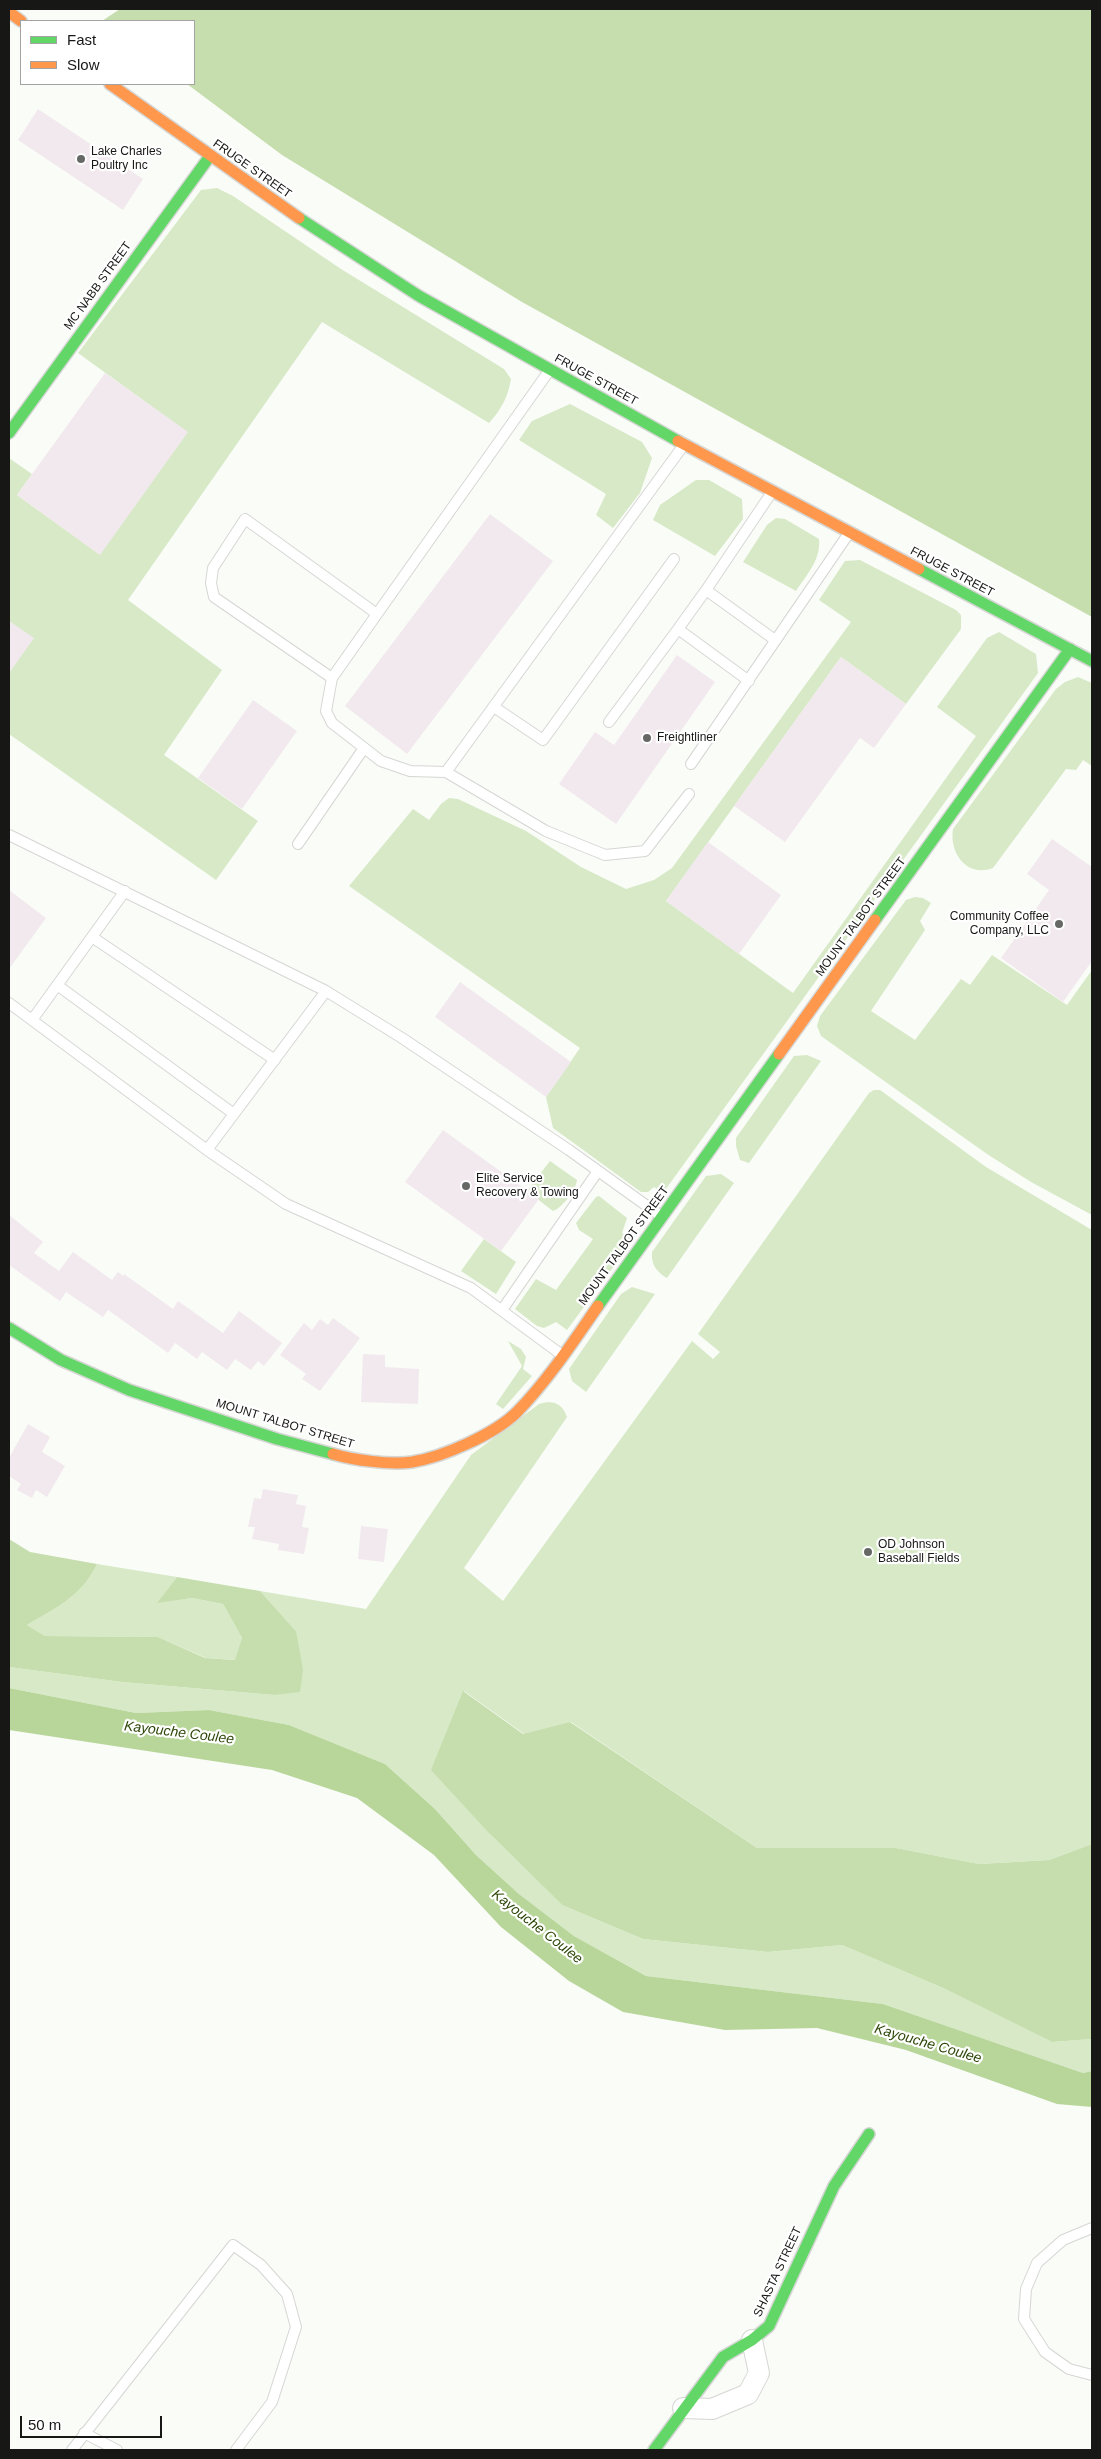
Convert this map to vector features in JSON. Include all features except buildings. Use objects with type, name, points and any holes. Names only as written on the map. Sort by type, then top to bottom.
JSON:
[{"type":"street","points":[[9,12],[20,20]]},
{"type":"street","name":"FRUGE STREET","points":[[111,85],[210,156],[361,260],[549,370],[1092,661]]},
{"type":"street","name":"MC NABB STREET","points":[[9,433],[210,156]]},
{"type":"street","name":"MOUNT TALBOT STREET","points":[[9,1328],[61,1360],[138,1393],[277,1439],[354,1460],[411,1462],[469,1444],[516,1413],[563,1355],[1070,649]]},
{"type":"street","name":"SHASTA STREET","points":[[654,2450],[683,2408],[723,2357],[752,2340],[769,2326],[834,2186],[869,2134]]},
{"type":"street","points":[[683,2408],[712,2409],[748,2394],[759,2373],[752,2340]]},
{"type":"lane","points":[[549,370],[332,678],[326,711],[332,723],[381,761],[410,771],[446,772],[546,830],[606,855],[645,851],[689,794]]},
{"type":"lane","points":[[446,772],[685,444]]},
{"type":"lane","points":[[609,722],[678,630],[772,491]]},
{"type":"lane","points":[[332,678],[214,597],[211,583],[213,568],[244,519],[378,614]]},
{"type":"lane","points":[[691,764],[850,532]]},
{"type":"lane","points":[[494,707],[543,740],[674,559]]},
{"type":"lane","points":[[706,590],[775,640]]},
{"type":"lane","points":[[678,630],[748,681]]},
{"type":"lane","points":[[298,844],[364,748]]},
{"type":"lane","points":[[9,835],[326,991],[410,1044],[598,1170],[662,1216]]},
{"type":"lane","points":[[32,1020],[124,892]]},
{"type":"lane","points":[[92,937],[275,1060]]},
{"type":"lane","points":[[57,985],[234,1114]]},
{"type":"lane","points":[[207,1150],[326,991]]},
{"type":"lane","points":[[9,1003],[207,1150],[286,1204],[471,1288],[563,1355]]},
{"type":"lane","points":[[502,1310],[598,1170]]},
{"type":"lane","points":[[1092,2228],[1063,2240],[1037,2263],[1026,2289],[1024,2318],[1045,2352],[1069,2369],[1092,2375]]},
{"type":"lane","points":[[72,2450],[233,2245],[261,2264],[287,2294],[296,2327],[272,2402],[236,2450]]},
{"type":"lane","points":[[84,2434],[117,2450]]},
{"type":"shaded area","points":[[120,9],[1092,9],[1092,617],[522,302],[282,155],[188,85],[195,85],[195,20],[104,20]]},
{"type":"shaded area","points":[[217,188],[233,196],[341,269],[504,369],[511,379],[503,403],[489,423],[322,322],[128,600],[222,670],[164,755],[258,821],[216,880],[9,734],[9,673],[33,638],[9,621],[9,458],[32,474],[17,495],[99,554],[187,432],[78,353],[201,190]]},
{"type":"shaded area","points":[[570,404],[642,442],[652,458],[640,493],[613,528],[596,515],[606,494],[519,440],[532,421]]},
{"type":"shaded area","points":[[696,480],[709,480],[742,499],[743,519],[715,556],[653,520],[660,505]]},
{"type":"shaded area","points":[[776,518],[785,519],[819,539],[816,560],[796,591],[743,562],[767,525]]},
{"type":"shaded area","points":[[860,560],[956,610],[961,615],[961,629],[906,704],[841,657],[666,901],[793,993],[976,736],[937,707],[987,638],[999,632],[1036,654],[1038,673],[663,1193],[654,1187],[648,1192],[641,1192],[553,1128],[546,1097],[580,1048],[349,886],[413,809],[429,820],[441,804],[449,798],[458,799],[526,831],[581,867],[626,889],[654,880],[672,868],[851,622],[819,600],[845,561]]},
{"type":"shaded area","points":[[1078,677],[1092,683],[1092,766],[1083,760],[1076,770],[1066,769],[993,868],[984,870],[968,866],[957,855],[954,847],[953,829],[1056,689],[1065,682]]},
{"type":"shaded area","points":[[915,897],[923,898],[931,903],[920,921],[925,930],[871,1011],[915,1040],[961,979],[970,985],[992,955],[1067,1005],[1092,970],[1092,1215],[1031,1182],[987,1154],[821,1036],[817,1026],[820,1016],[906,900]]},
{"type":"shaded area","points":[[807,1055],[821,1061],[749,1163],[740,1160],[736,1138],[794,1056]]},
{"type":"shaded area","name":"OD Johnson Baseball Fields","points":[[874,1090],[880,1090],[986,1167],[1092,1230],[1092,1844],[1049,1860],[979,1864],[896,1848],[757,1848],[571,1722],[524,1734],[464,1691],[490,1834],[562,1905],[643,1939],[768,1952],[842,1945],[943,1988],[1052,2042],[1092,2039],[1092,2071],[1083,2073],[883,2004],[646,1976],[574,1936],[519,1894],[476,1855],[435,1809],[385,1764],[289,1725],[209,1710],[136,1713],[9,1688],[9,1667],[122,1682],[274,1695],[296,1631],[260,1591],[366,1609],[471,1455],[539,1404],[549,1402],[560,1406],[567,1417],[464,1568],[503,1601],[692,1341],[713,1359],[720,1352],[698,1334],[869,1093]]},
{"type":"shaded area","points":[[550,1161],[577,1180],[568,1198],[553,1211],[527,1191]]},
{"type":"shaded area","points":[[721,1174],[734,1183],[667,1278],[655,1267],[652,1260],[652,1252],[706,1176]]},
{"type":"shaded area","points":[[599,1196],[627,1218],[622,1233],[633,1240],[567,1330],[556,1322],[544,1328],[537,1326],[515,1309],[536,1279],[556,1290],[593,1239],[579,1230],[576,1223],[596,1197]]},
{"type":"shaded area","points":[[484,1239],[516,1262],[496,1294],[461,1271]]},
{"type":"shaded area","points":[[632,1287],[655,1294],[586,1392],[572,1381],[569,1369],[621,1294]]},
{"type":"shaded area","points":[[508,1341],[521,1349],[526,1357],[523,1369],[532,1376],[503,1409],[496,1404],[522,1366]]},
{"type":"shaded area","points":[[9,1539],[30,1552],[97,1564],[84,1585],[76,1593],[58,1607],[27,1625],[45,1636],[158,1637],[205,1658],[235,1660],[242,1638],[223,1604],[192,1598],[157,1603],[177,1577],[260,1591],[296,1631],[303,1670],[300,1692],[274,1695],[122,1682],[9,1667]]},
{"type":"shaded area","points":[[97,1564],[177,1577],[158,1602],[192,1598],[223,1604],[242,1638],[236,1660],[206,1658],[158,1637],[45,1636],[27,1625],[58,1607],[76,1593],[84,1585]]},
{"type":"shaded area","points":[[463,1691],[523,1734],[570,1722],[757,1848],[896,1848],[979,1864],[1049,1860],[1092,1844],[1092,2039],[1052,2042],[943,1988],[842,1945],[768,1952],[643,1939],[562,1905],[490,1834],[431,1770]]},
{"type":"water","name":"Kayouche Coulee","points":[[9,1688],[136,1713],[209,1710],[289,1725],[385,1764],[435,1809],[476,1855],[519,1894],[574,1936],[646,1976],[883,2004],[1083,2073],[1092,2071],[1092,2107],[1057,2104],[906,2050],[817,2028],[725,2030],[623,2012],[569,1981],[501,1927],[434,1855],[357,1798],[272,1770],[9,1730]]},
{"type":"traffic: fast","points":[[9,433],[210,156]]},
{"type":"traffic: fast","points":[[299,218],[419,296],[678,441]]},
{"type":"traffic: fast","points":[[919,569],[1092,661]]},
{"type":"traffic: fast","points":[[875,920],[1070,649]]},
{"type":"traffic: fast","points":[[598,1306],[779,1054]]},
{"type":"traffic: fast","points":[[9,1328],[61,1360],[129,1390],[277,1439],[333,1454]]},
{"type":"traffic: fast","points":[[654,2450],[723,2357],[752,2340],[769,2326],[834,2186],[869,2134]]},
{"type":"traffic: slow","points":[[9,12],[20,20]]},
{"type":"traffic: slow","points":[[111,85],[299,218]]},
{"type":"traffic: slow","points":[[678,441],[919,569]]},
{"type":"traffic: slow","points":[[779,1054],[875,920]]},
{"type":"traffic: slow","points":[[333,1454],[372,1461],[412,1462],[453,1450],[482,1436],[507,1420],[528,1400],[560,1360],[598,1306]]},
{"type":"place","name":"Lake Charles Poultry Inc","points":[[81,159]]},
{"type":"place","name":"Freightliner","points":[[647,738]]},
{"type":"place","name":"Community Coffee Company, LLC","points":[[1059,924]]},
{"type":"place","name":"Elite Service Recovery & Towing","points":[[466,1186]]},
{"type":"place","name":"OD Johnson Baseball Fields","points":[[868,1552]]}]
